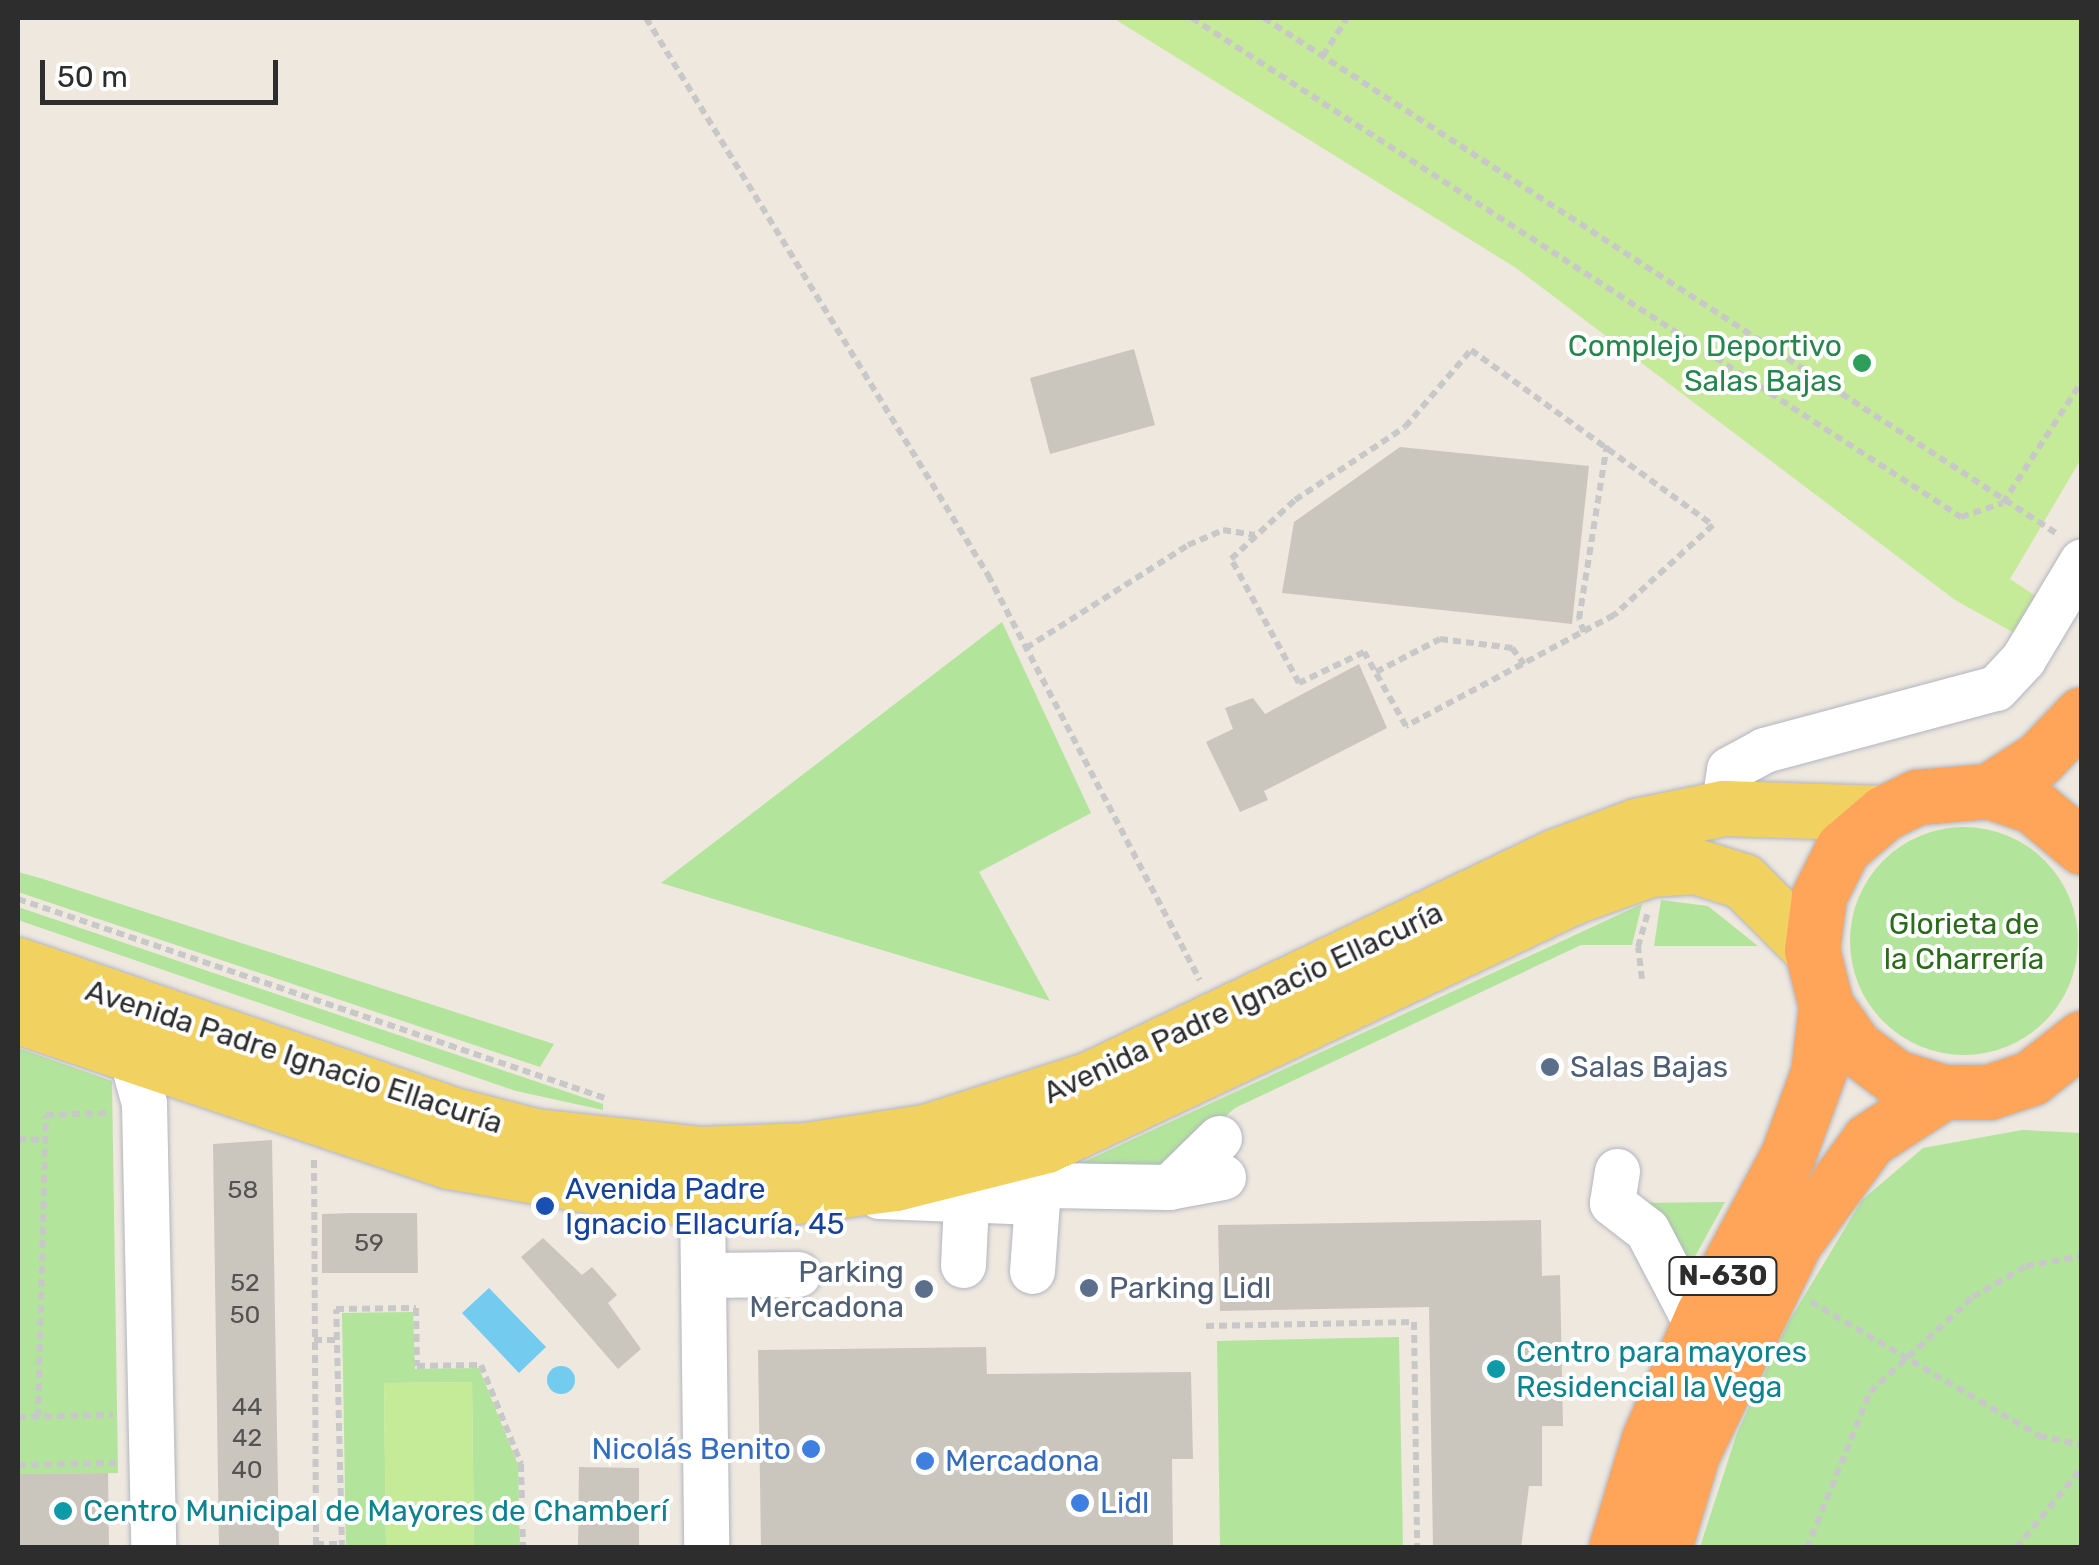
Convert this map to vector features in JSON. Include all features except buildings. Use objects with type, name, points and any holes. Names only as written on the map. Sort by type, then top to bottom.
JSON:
[{"type":"highway","points":[[1989,792],[2039,759],[2082,714]]},
{"type":"highway","name":"N-630","points":[[1616,1548],[1648,1439],[1703,1315],[1788,1154],[1818,1073],[1826,1006],[1812,950],[1819,896],[1844,848],[1884,812],[1934,794],[1989,792],[2033,806],[2082,847]]},
{"type":"highway","name":"N-630","points":[[1826,1006],[1855,1047],[1895,1077],[1943,1092],[1988,1092],[2056,1084],[2082,1038]]},
{"type":"highway","name":"N-630","points":[[1664,1548],[1692,1454],[1794,1242],[1869,1140],[1943,1092]]},
{"type":"main road","name":"Avenida Padre Ignacio Ellacuría","points":[[18,966],[457,1116],[602,1146],[701,1154],[806,1150],[959,1124],[1090,1079],[1554,857],[1636,826],[1723,808],[1884,812]]},
{"type":"main road","name":"Avenida Padre Ignacio Ellacuría","points":[[18,1016],[145,1085],[448,1161],[596,1190],[702,1199],[834,1194],[1043,1177],[1574,896],[1650,870],[1695,866],[1743,880],[1812,950]]},
{"type":"street","points":[[1723,808],[1729,769],[1764,750],[1996,688],[2023,659],[2075,551]]},
{"type":"street","points":[[145,1085],[154,1548]]},
{"type":"street","points":[[1032,1270],[1043,1177],[1170,1187],[1221,1158]]},
{"type":"street","points":[[1616,1171],[1612,1202],[1646,1230],[1689,1310],[1703,1315]]},
{"type":"street","name":"Avenida Padre Ignacio Ellacuría","points":[[834,1194],[966,1201],[1043,1177]]},
{"type":"street","points":[[702,1199],[706,1548]]},
{"type":"street","points":[[963,1265],[966,1201]]},
{"type":"street","points":[[703,1275],[798,1274]]},
{"type":"path","points":[[646,18],[818,291],[1026,648],[1217,1018]]},
{"type":"path","points":[[1192,18],[1961,518],[2003,503],[2082,382]]},
{"type":"path","points":[[1264,18],[2075,551]]},
{"type":"path","points":[[1322,56],[1347,18]]},
{"type":"path","points":[[1471,350],[1606,445],[1713,525],[1614,616],[1406,726],[1364,652],[1298,684],[1230,559],[1254,535],[1405,427],[1471,350]]},
{"type":"path","points":[[1584,632],[1578,619],[1606,445]]},
{"type":"path","points":[[1026,648],[1188,545],[1222,530],[1254,535]]},
{"type":"path","points":[[1376,672],[1440,639],[1512,648],[1524,664]]},
{"type":"path","points":[[18,899],[624,1104]]},
{"type":"path","points":[[1642,979],[1638,948],[1649,906]]},
{"type":"path","points":[[38,1417],[46,1115],[145,1085]]},
{"type":"path","points":[[18,1139],[46,1140]]},
{"type":"path","points":[[314,1154],[316,1546],[342,1546],[336,1309],[416,1308],[417,1366],[481,1366],[522,1464],[523,1548]]},
{"type":"path","points":[[1807,1548],[1870,1392],[1973,1298],[2026,1266],[2082,1256]]},
{"type":"path","points":[[1796,1295],[1853,1324],[1905,1362],[2039,1436],[2082,1445]]},
{"type":"path","points":[[1206,1326],[1414,1322],[1417,1548]]},
{"type":"path","points":[[314,1340],[337,1340]]},
{"type":"path","points":[[18,1418],[124,1414]]},
{"type":"path","points":[[18,1465],[125,1462]]},
{"type":"path","points":[[2016,1548],[2082,1468]]},
{"type":"green space","name":"Complejo Deportivo Salas Bajas","points":[[1113,18],[2081,18],[2081,459],[2010,579],[2040,599],[2016,634],[1955,600],[1516,268]]},
{"type":"green space","points":[[1002,622],[1091,813],[979,872],[1050,1001],[661,883]]},
{"type":"green space","name":"Glorieta de la Charrería","points":[[1964,827],[2008,835],[2045,860],[2070,897],[2078,941],[2070,985],[2045,1022],[2008,1047],[1964,1055],[1920,1047],[1883,1022],[1858,985],[1850,941],[1858,897],[1883,860],[1920,835]]},
{"type":"green space","points":[[18,872],[554,1044],[540,1067],[18,892]]},
{"type":"green space","points":[[1661,900],[1708,906],[1758,946],[1654,946]]},
{"type":"green space","points":[[1642,904],[1632,945],[1581,945],[1235,1108],[1159,1174],[1064,1171]]},
{"type":"green space","points":[[18,907],[603,1104],[603,1110],[516,1091],[18,920]]},
{"type":"green space","points":[[18,1048],[112,1081],[118,1473],[18,1474]]},
{"type":"green space","points":[[2022,1130],[2081,1133],[2081,1547],[1700,1547],[1737,1433],[1788,1323],[1862,1200],[1923,1148]]},
{"type":"green space","points":[[1725,1202],[1686,1273],[1633,1203]]},
{"type":"green space","points":[[413,1312],[415,1369],[479,1368],[518,1465],[520,1547],[474,1547],[472,1382],[384,1383],[386,1547],[346,1547],[342,1313]]},
{"type":"green space","points":[[1399,1337],[1403,1547],[1220,1547],[1217,1341]]},
{"type":"green space","points":[[472,1382],[474,1547],[386,1547],[384,1383]]},
{"type":"water","points":[[489,1288],[546,1347],[519,1373],[462,1313]]},
{"type":"water","points":[[561,1366],[571,1370],[575,1380],[571,1390],[561,1394],[551,1390],[547,1380],[551,1370]]},
{"type":"place","name":"Complejo Deportivo Salas Bajas","points":[[1862,363]]},
{"type":"place","name":"Salas Bajas","points":[[1550,1067]]},
{"type":"place","name":"Avenida Padre Ignacio Ellacuría, 45","points":[[545,1206]]},
{"type":"place","name":"Parking Lidl","points":[[1089,1288]]},
{"type":"place","name":"Parking Mercadona","points":[[924,1289]]},
{"type":"place","name":"Centro para mayores Residencial la Vega","points":[[1496,1369]]},
{"type":"place","name":"Nicolás Benito","points":[[811,1449]]},
{"type":"place","name":"Mercadona","points":[[925,1461]]},
{"type":"place","name":"Lidl","points":[[1080,1503]]},
{"type":"place","name":"Centro Municipal de Mayores de Chamberí","points":[[63,1511]]}]
